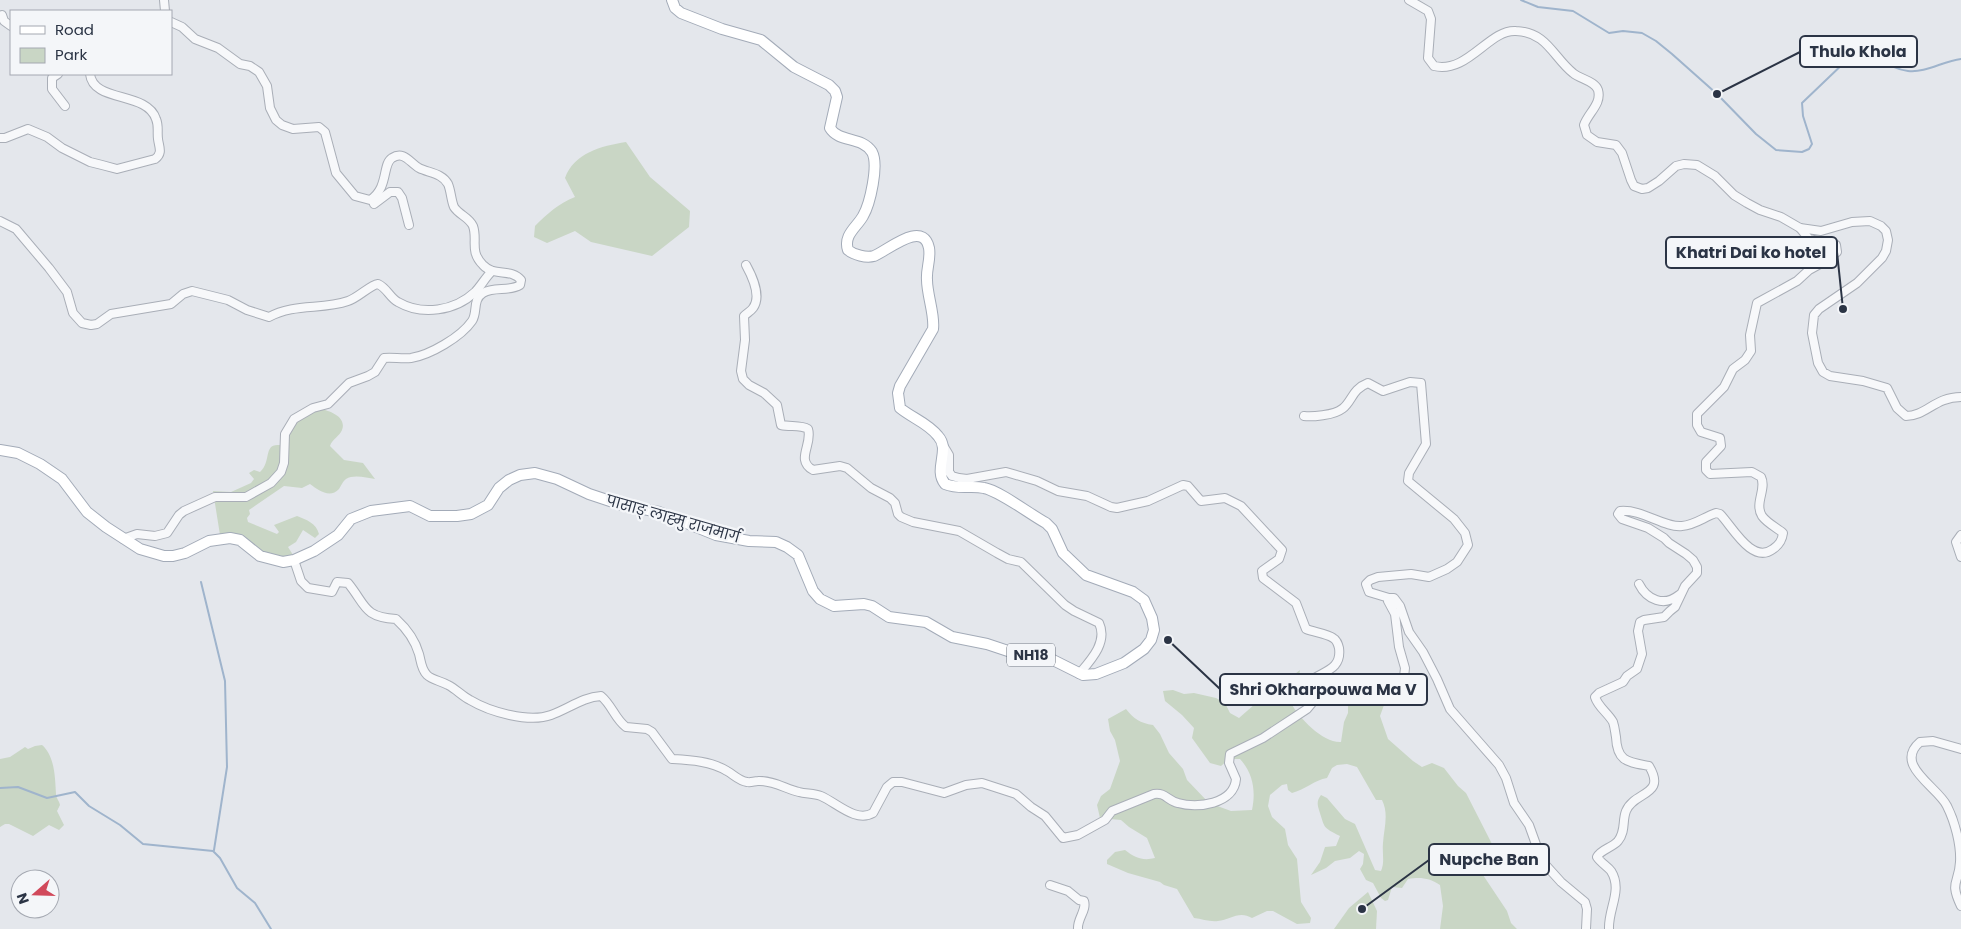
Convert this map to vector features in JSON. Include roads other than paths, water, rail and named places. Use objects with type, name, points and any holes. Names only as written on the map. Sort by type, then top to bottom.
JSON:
[{"type":"main road","points":[[672,0],[681,13],[722,29],[761,40],[794,66],[835,90],[837,98],[830,128],[833,133],[865,145],[874,159],[873,177],[867,207],[862,218],[854,226],[848,237],[848,250],[858,255],[872,256],[909,236],[923,239],[928,246],[926,278],[934,323],[933,330],[900,386],[897,401],[900,408],[921,421],[940,437],[943,445],[940,475],[945,484],[968,488],[984,488],[1003,497],[1046,523],[1052,529],[1063,554],[1086,575],[1132,592],[1144,600],[1152,618],[1154,630],[1151,640],[1144,649],[1124,663],[1102,672],[1091,676],[1079,674]]},
{"type":"main road","points":[[0,450],[18,453],[40,464],[62,479],[87,512],[123,539],[140,549],[164,556],[173,556],[185,553],[210,540],[230,538],[240,540],[260,556],[283,562],[294,560]]},
{"type":"main road","name":"पासाङ् लाह्मु राजमार्ग","points":[[294,560],[338,535],[351,519],[371,511],[410,506],[430,516],[471,514],[488,505],[499,488],[509,480],[520,475],[535,473],[622,505],[659,512],[716,535],[749,541],[776,542],[798,555],[813,591],[825,603],[834,606],[864,604],[872,606],[889,617],[926,622],[952,637],[987,644],[1017,654],[1045,656],[1079,674]]},
{"type":"street","points":[[1408,0],[1428,11],[1431,19],[1428,58],[1434,66],[1445,68],[1452,66],[1477,52],[1502,33],[1516,30],[1532,35],[1549,45],[1573,73],[1595,86],[1598,91],[1597,104],[1584,125],[1587,135],[1597,142],[1616,145],[1622,152],[1634,186],[1642,190],[1648,188],[1676,166],[1684,164],[1697,165],[1715,176],[1734,194],[1747,203],[1800,228],[1821,231],[1852,222],[1870,222],[1881,226],[1888,237],[1886,251],[1869,273],[1819,309],[1814,315],[1812,333],[1818,363],[1823,372],[1830,376],[1863,380],[1886,388],[1897,408],[1906,416],[1916,415],[1949,397],[1961,397]]},
{"type":"street","points":[[1,14],[4,21],[10,25]]},
{"type":"street","points":[[123,539],[142,533],[155,536],[167,533],[179,515],[184,511],[214,497],[246,497],[271,483],[281,472],[284,463],[285,434],[294,419],[313,408],[328,404],[348,383],[375,372],[384,358],[412,358],[439,347],[457,336],[474,319],[476,302],[483,293],[491,290],[516,287],[520,284],[521,280],[513,274],[492,272],[482,265],[474,246],[472,224],[454,206],[448,185],[440,176],[418,168],[404,156],[400,155],[389,161],[381,189],[376,196],[370,200],[355,196],[336,173],[325,132],[319,127],[293,129],[282,125],[276,120],[270,108],[267,86],[259,72],[250,66],[240,64],[218,48],[195,38],[182,27],[172,22]]},
{"type":"street","points":[[56,75],[52,78],[52,89],[65,106]]},
{"type":"street","points":[[0,138],[5,138],[28,129],[47,137],[62,148],[90,162],[117,169],[155,159],[159,156],[157,136],[159,130],[153,113],[136,101],[105,92],[90,80],[90,75]]},
{"type":"street","points":[[374,204],[390,192],[398,192],[402,198],[409,225]]},
{"type":"street","points":[[0,221],[16,229],[67,292],[76,318],[82,323],[91,325],[97,324],[111,314],[171,304],[183,294],[192,291],[228,300],[269,317],[285,309],[349,301],[361,295],[374,284],[383,286],[398,302],[425,310],[446,308],[455,306],[473,294],[492,272]]},
{"type":"street","points":[[1609,929],[1610,915],[1617,889],[1616,883],[1609,869],[1597,857],[1600,852],[1617,842],[1621,837],[1625,827],[1627,808],[1636,799],[1645,796],[1650,791],[1655,780],[1649,766],[1628,762],[1621,758],[1616,747],[1616,730],[1613,722],[1596,703],[1595,697],[1599,693],[1623,682],[1627,676],[1637,669],[1642,654],[1638,631],[1640,622],[1664,617],[1675,606],[1686,586],[1697,574],[1697,568],[1693,560],[1648,528],[1637,523],[1626,522],[1618,514],[1620,511],[1630,512],[1678,526],[1691,524],[1716,513],[1720,514],[1734,533],[1755,551],[1762,554],[1780,544],[1784,534],[1761,515],[1759,505],[1763,486],[1761,476],[1752,472],[1710,474],[1706,470],[1706,462],[1722,443],[1720,438],[1700,432],[1696,418],[1697,414],[1724,387],[1733,369],[1745,360],[1751,351],[1750,335],[1757,303],[1797,281],[1809,270],[1829,259],[1837,252],[1836,245],[1809,239],[1800,228]]},
{"type":"street","points":[[746,265],[757,296],[753,308],[744,316],[745,340],[740,371],[749,385],[764,393],[778,405],[782,425],[805,427],[808,429],[810,439],[804,457],[807,466],[813,470],[840,466],[847,468],[871,488],[890,498],[895,503],[898,514],[906,520],[959,531],[1008,559],[1021,562],[1065,605],[1074,612],[1099,623],[1102,632],[1099,646],[1079,674]]},
{"type":"street","points":[[1304,416],[1335,414],[1345,408],[1358,388],[1368,383],[1383,391],[1410,382],[1421,383],[1426,444],[1409,473],[1408,481],[1454,519],[1465,533],[1468,545],[1457,562],[1430,577],[1411,574],[1378,577],[1366,584],[1369,592],[1394,598],[1398,602],[1409,632],[1428,661],[1450,709],[1500,765],[1514,803],[1529,825],[1542,861],[1561,882],[1585,902],[1587,909],[1586,929]]},
{"type":"street","points":[[943,445],[948,455],[949,472],[952,476],[959,478],[1006,472],[1037,481],[1058,491],[1087,496],[1104,505],[1117,508],[1148,501],[1183,485],[1188,486],[1201,501],[1225,498],[1241,506],[1282,550],[1279,559],[1264,568],[1263,578],[1296,603],[1306,629],[1332,636],[1339,646],[1336,665],[1331,670],[1310,681],[1305,700],[1306,703],[1312,704]]},
{"type":"street","points":[[1961,534],[1956,542],[1961,557]]},
{"type":"street","points":[[294,560],[301,581],[308,588],[332,592],[337,582],[348,582],[364,608],[375,617],[396,619],[411,636],[419,653],[420,664],[427,676],[448,685],[469,700],[496,712],[538,718],[550,715],[579,702],[601,696],[608,702],[622,724],[626,727],[646,729],[652,732],[672,759],[708,764],[727,770],[740,780],[748,783],[766,782],[820,796],[852,814],[869,816],[873,813],[887,787],[893,782],[902,782],[944,793],[966,785],[982,783],[1016,794],[1045,816],[1063,838],[1078,835],[1105,820],[1112,811],[1154,794],[1160,793],[1181,804],[1206,805],[1225,796],[1236,783],[1229,763],[1230,754],[1262,738],[1307,710],[1322,687],[1332,683],[1344,682],[1392,683],[1404,677],[1405,668],[1399,647],[1395,614],[1389,604],[1389,598]]},
{"type":"street","points":[[1639,584],[1644,593],[1656,600],[1669,601],[1681,594]]},
{"type":"street","points":[[1961,748],[1933,740],[1920,742],[1914,747],[1911,758],[1918,774],[1939,794],[1948,808],[1960,849],[1960,865],[1954,889],[1961,906]]},
{"type":"street","points":[[1050,885],[1068,891],[1079,900],[1084,901],[1086,907],[1078,920],[1078,929]]},
{"type":"waterway","points":[[1521,0],[1538,7],[1573,11],[1609,33],[1623,31],[1642,33],[1656,41],[1717,94],[1756,134],[1776,150],[1802,152],[1809,149],[1812,144],[1803,116],[1802,103],[1848,59],[1862,50],[1895,68],[1908,71],[1928,69],[1961,59]]},
{"type":"waterway","points":[[201,582],[225,681],[227,767],[214,850]]},
{"type":"waterway","points":[[0,788],[18,787],[47,798],[75,792],[89,806],[120,825],[143,844],[213,851],[220,858],[237,888],[255,903],[271,929]]},
{"type":"place","name":"Thulo Khola","points":[[1717,94]]},
{"type":"place","name":"Khatri Dai ko hotel","points":[[1843,309]]},
{"type":"place","name":"Shri Okharpouwa Ma V","points":[[1168,640]]},
{"type":"place","name":"Nupche Ban","points":[[1362,909]]}]
